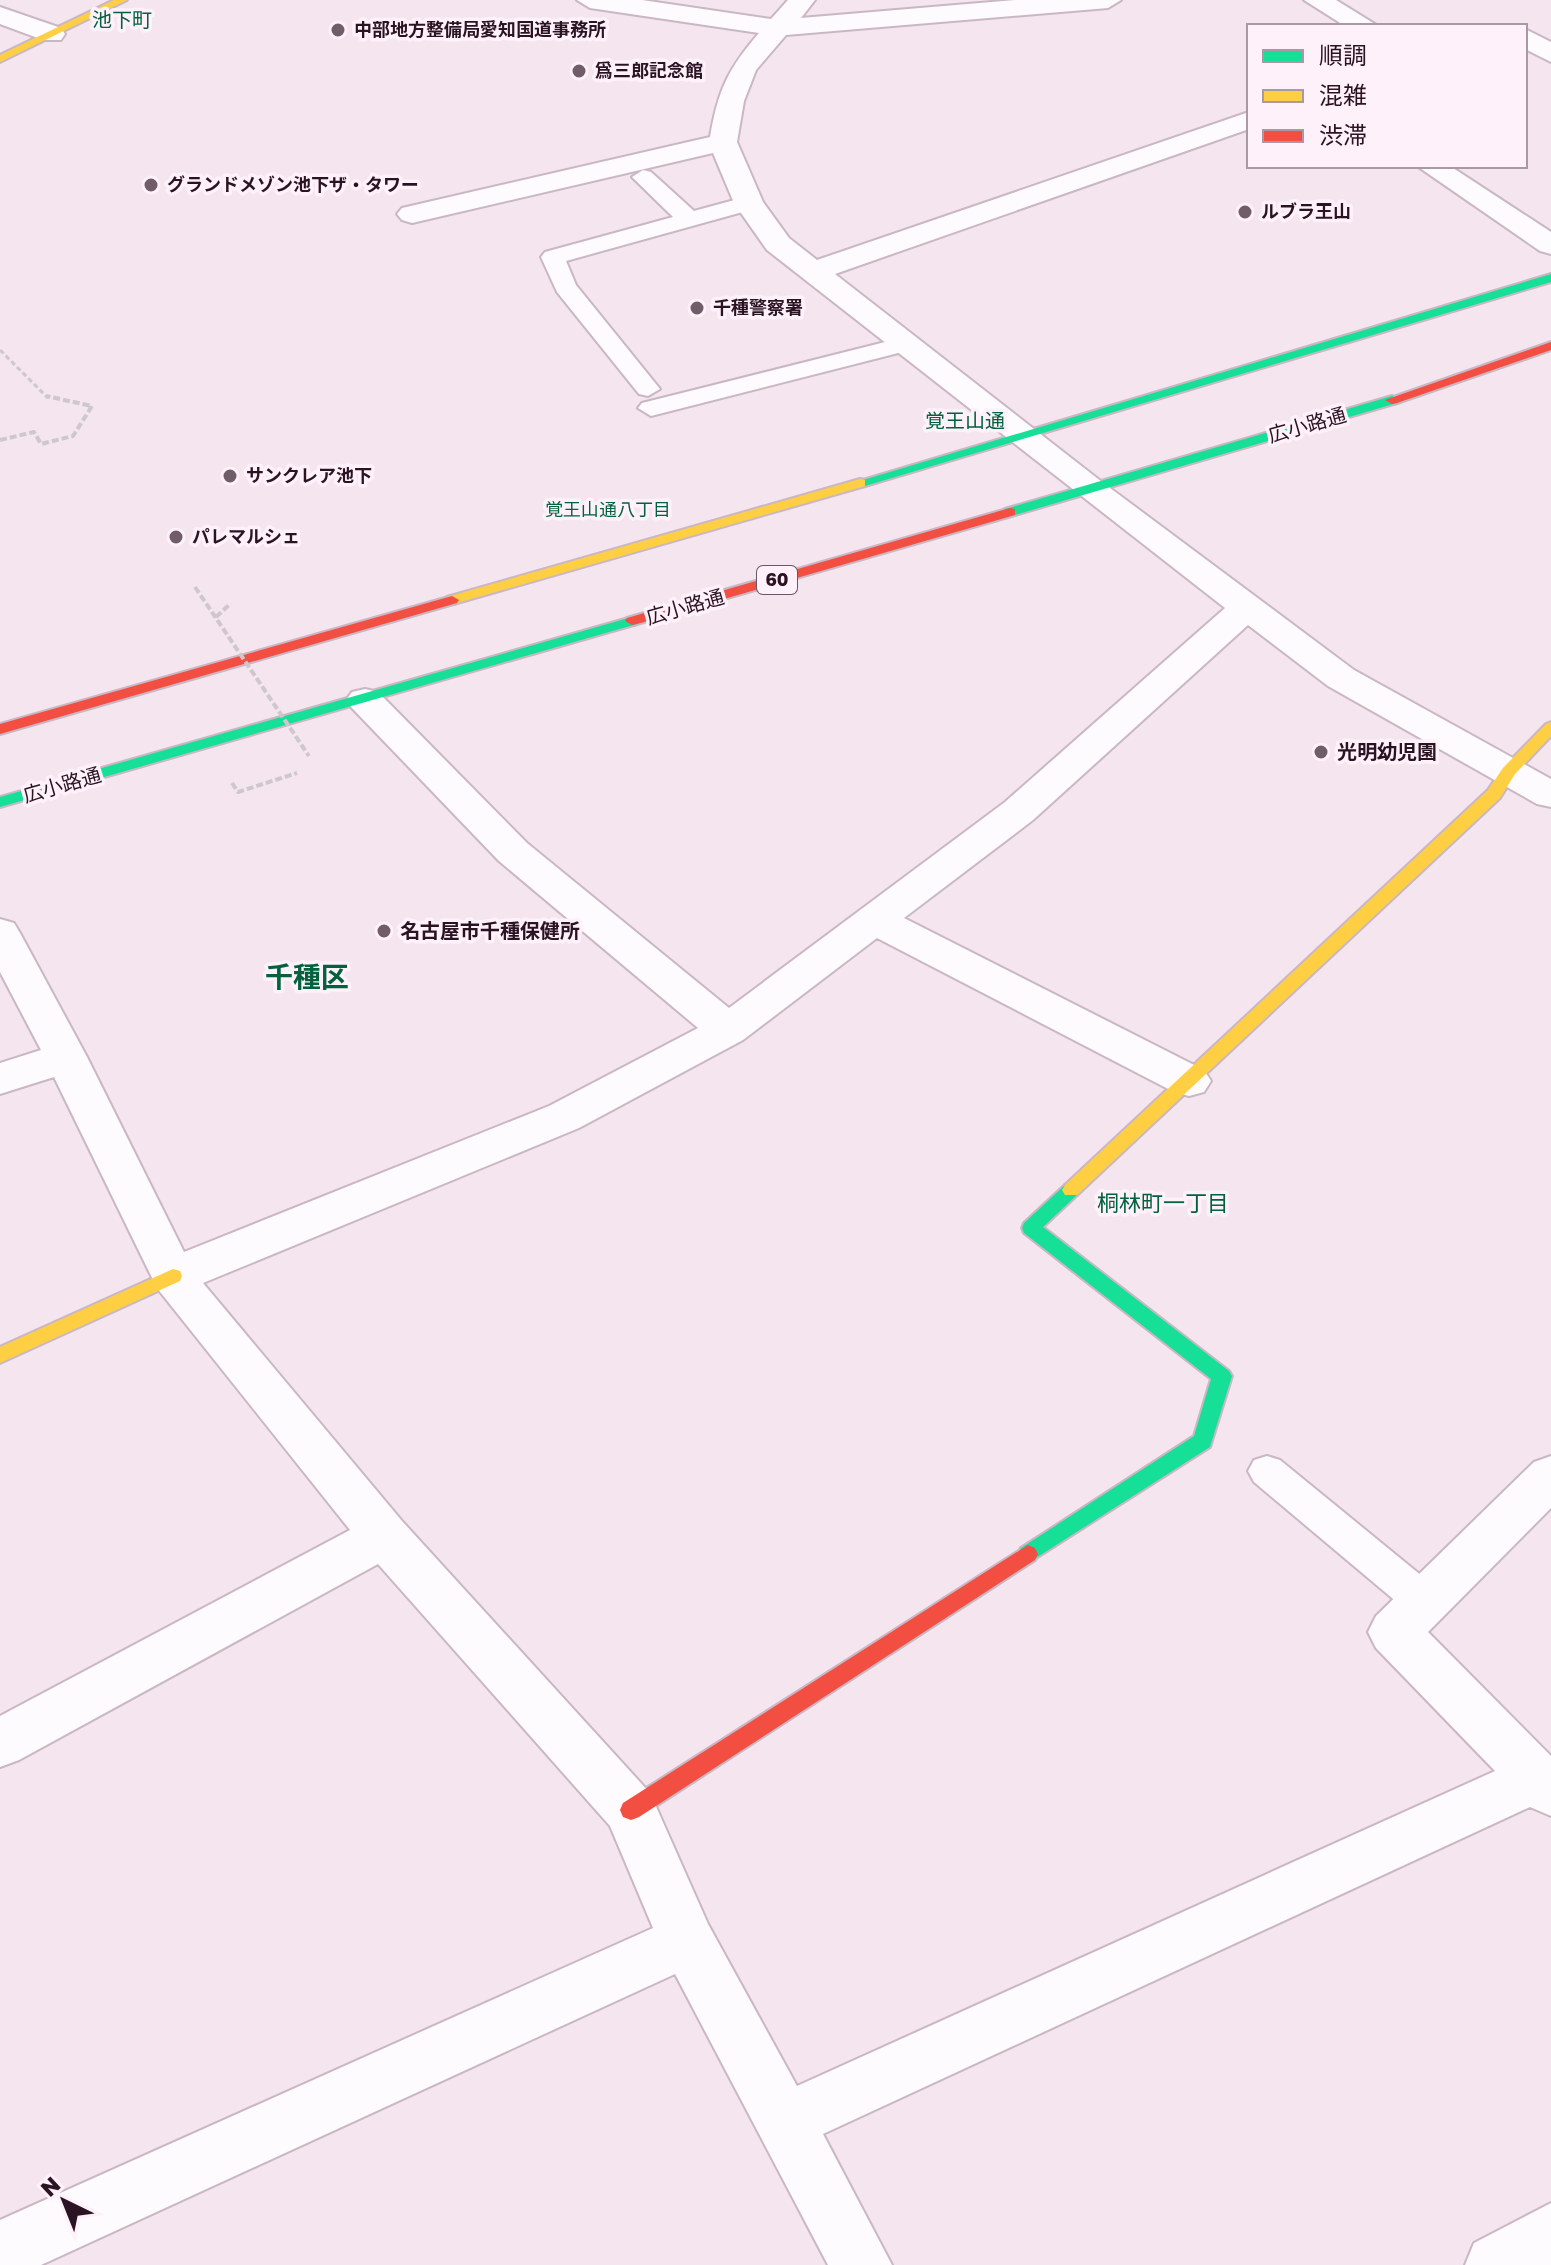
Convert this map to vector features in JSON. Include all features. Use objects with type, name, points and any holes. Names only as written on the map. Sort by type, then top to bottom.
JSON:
[{"type":"main road","points":[[0,59],[122,0]]},
{"type":"main road","points":[[0,729],[1022,437],[1551,278]]},
{"type":"main road","name":"広小路通","points":[[0,802],[365,700],[1090,489],[1447,384],[1551,346]]},
{"type":"main road","points":[[631,1810],[1203,1441],[1222,1376],[1031,1228],[1494,794],[1509,771],[1551,727]]},
{"type":"main road","points":[[0,1355],[173,1276]]},
{"type":"street","points":[[590,0],[776,28],[1108,0]]},
{"type":"street","points":[[802,0],[743,68],[730,101],[723,142],[749,203],[778,244],[1245,609],[1341,678],[1551,795]]},
{"type":"street","points":[[1317,0],[1361,24]]},
{"type":"street","points":[[0,15],[52,34]]},
{"type":"street","points":[[1527,35],[1551,27]]},
{"type":"street","points":[[1527,37],[1551,54]]},
{"type":"street","points":[[812,272],[1247,121]]},
{"type":"street","points":[[412,214],[723,142]]},
{"type":"street","points":[[1434,168],[1551,245]]},
{"type":"street","points":[[173,1276],[564,1117],[728,1030],[1019,811],[1245,609]]},
{"type":"street","points":[[365,700],[513,852],[728,1030]]},
{"type":"street","points":[[874,920],[1189,1081]]},
{"type":"street","points":[[0,933],[66,1057],[173,1276],[195,1307],[384,1536],[631,1810],[687,1941],[787,2121],[861,2265]]},
{"type":"street","points":[[0,1079],[66,1057]]},
{"type":"street","points":[[787,2121],[1544,1785],[1394,1632],[1551,1476]]},
{"type":"street","points":[[0,1743],[384,1536]]},
{"type":"street","points":[[0,2252],[687,1941]]},
{"type":"street","points":[[1496,2265],[1551,2234]]},
{"type":"lane","points":[[643,177],[689,219]]},
{"type":"lane","points":[[749,203],[553,257],[565,287],[650,398],[905,344]]},
{"type":"lane","points":[[1267,1471],[1425,1602]]},
{"type":"path","points":[[0,350],[48,399],[92,406],[73,436],[41,444],[34,432],[0,440]]},
{"type":"path","points":[[195,587],[309,756]]},
{"type":"traffic: fast","points":[[860,483],[1551,278]]},
{"type":"traffic: fast","points":[[1010,512],[1392,400]]},
{"type":"traffic: fast","points":[[0,802],[632,621]]},
{"type":"traffic: fast","points":[[1028,1554],[1203,1441],[1222,1376],[1031,1228],[1071,1190]]},
{"type":"traffic: slow","points":[[0,59],[122,0]]},
{"type":"traffic: slow","points":[[452,600],[860,483]]},
{"type":"traffic: slow","points":[[1071,1190],[1494,794],[1509,771],[1551,727]]},
{"type":"traffic: slow","points":[[0,1355],[173,1276]]},
{"type":"traffic: jam","points":[[1392,400],[1551,346]]},
{"type":"traffic: jam","points":[[632,621],[1010,512]]},
{"type":"traffic: jam","points":[[0,729],[452,600]]},
{"type":"traffic: jam","points":[[631,1810],[1028,1554]]},
{"type":"place","name":"中部地方整備局愛知国道事務所","points":[[338,30]]},
{"type":"place","name":"爲三郎記念館","points":[[579,71]]},
{"type":"place","name":"グランドメゾン池下ザ・タワー","points":[[151,185]]},
{"type":"place","name":"ルブラ王山","points":[[1245,212]]},
{"type":"place","name":"千種警察署","points":[[697,308]]},
{"type":"place","name":"サンクレア池下","points":[[230,476]]},
{"type":"place","name":"パレマルシェ","points":[[176,537]]},
{"type":"place","name":"光明幼児園","points":[[1321,752]]},
{"type":"place","name":"名古屋市千種保健所","points":[[384,931]]},
{"type":"district","name":"池下町","points":[[122,20]]},
{"type":"district","name":"覚王山通","points":[[965,421]]},
{"type":"district","name":"覚王山通八丁目","points":[[608,510]]},
{"type":"district","name":"千種区","points":[[307,977]]},
{"type":"district","name":"桐林町一丁目","points":[[1163,1203]]}]
